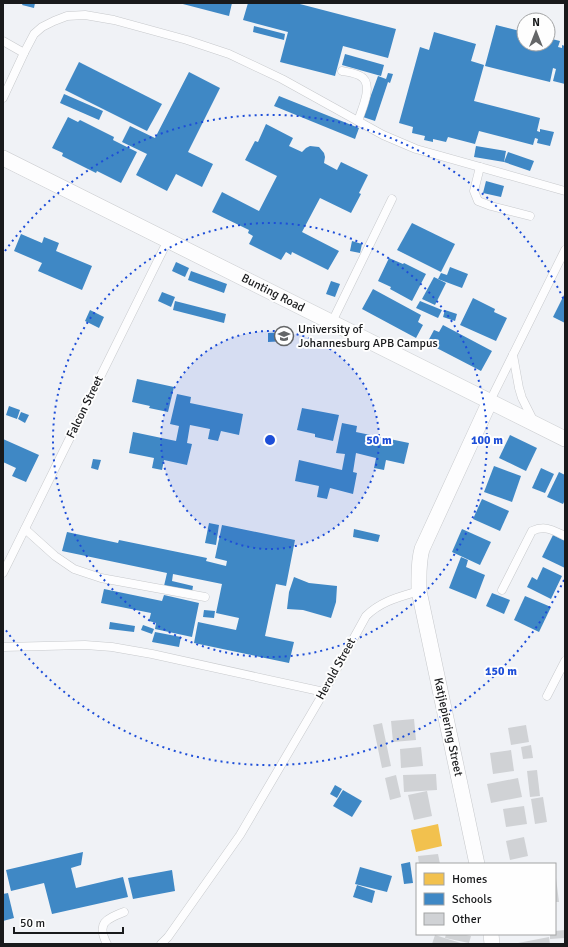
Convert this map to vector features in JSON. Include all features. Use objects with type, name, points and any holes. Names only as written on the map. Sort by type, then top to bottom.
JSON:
[{"type":"street","name":"Bunting Road","points":[[3,158],[565,439]]},
{"type":"street","points":[[419,591],[419,566],[422,549],[490,401]]},
{"type":"street","name":"Katjiepiering Street","points":[[419,591],[477,863]]},
{"type":"lane","points":[[3,98],[34,34],[42,27],[67,16],[85,15],[114,20],[187,40],[229,54],[282,80],[383,135],[416,149],[565,191]]},
{"type":"lane","points":[[3,41],[24,53]]},
{"type":"lane","points":[[342,71],[363,78],[366,83],[366,95],[358,121]]},
{"type":"lane","points":[[480,167],[474,191],[478,201],[491,206],[530,216]]},
{"type":"lane","points":[[332,322],[392,199]]},
{"type":"lane","name":"Falcon Street","points":[[3,573],[168,240]]},
{"type":"lane","points":[[490,401],[565,250]]},
{"type":"lane","points":[[513,355],[522,398],[535,423]]},
{"type":"lane","points":[[502,590],[532,531],[540,527],[565,536]]},
{"type":"lane","points":[[25,530],[55,556],[74,569],[101,578],[205,597]]},
{"type":"lane","name":"Herold Street","points":[[161,944],[168,937],[240,835],[324,692],[366,616],[375,608],[388,601],[419,591]]},
{"type":"lane","points":[[3,647],[85,645],[112,647],[152,654],[324,692]]},
{"type":"lane","points":[[547,696],[565,661]]},
{"type":"lane","points":[[107,944],[103,936],[103,924],[108,919],[124,912]]},
{"type":"building: Homes","points":[[438,824],[442,846],[416,852],[411,830]]},
{"type":"building: Schools","points":[[23,3],[35,3],[34,8],[22,5]]},
{"type":"building: Schools","points":[[179,3],[232,3],[229,16]]},
{"type":"building: Schools","points":[[248,3],[296,3],[396,29],[388,58],[343,46],[335,76],[280,62],[288,32],[243,20]]},
{"type":"building: Schools","points":[[496,25],[516,30],[516,52],[556,52],[556,40],[560,41],[558,47],[562,48],[562,45],[565,46],[565,84],[553,81],[556,69],[553,68],[550,82],[485,66]]},
{"type":"building: Schools","points":[[254,26],[285,34],[284,40],[253,32]]},
{"type":"building: Schools","points":[[434,32],[476,44],[471,61],[484,65],[474,101],[540,118],[537,131],[540,132],[540,129],[554,132],[550,146],[537,143],[538,139],[535,138],[533,145],[479,131],[475,144],[448,137],[446,142],[433,139],[433,142],[424,140],[425,136],[412,133],[413,127],[399,123],[420,47],[429,50]]},
{"type":"building: Schools","points":[[345,54],[384,65],[381,76],[342,65]]},
{"type":"building: Schools","points":[[79,62],[162,104],[147,131],[65,90]]},
{"type":"building: Schools","points":[[189,72],[220,88],[188,152],[213,164],[202,187],[176,174],[167,191],[136,175],[147,154],[122,142],[130,126],[155,138]]},
{"type":"building: Schools","points":[[388,73],[393,74],[390,83],[388,82],[375,121],[363,117],[378,76],[386,79]]},
{"type":"building: Schools","points":[[64,94],[103,111],[99,120],[60,103]]},
{"type":"building: Schools","points":[[279,96],[359,128],[355,139],[274,106]]},
{"type":"building: Schools","points":[[68,117],[78,122],[80,120],[114,137],[113,140],[137,152],[121,183],[97,171],[96,173],[62,156],[63,153],[52,148]]},
{"type":"building: Schools","points":[[266,124],[293,138],[289,146],[302,152],[310,146],[319,147],[324,153],[324,163],[337,170],[341,162],[368,175],[359,193],[361,194],[351,213],[320,198],[302,232],[339,251],[328,270],[292,252],[291,255],[286,252],[281,260],[249,244],[253,236],[248,233],[249,230],[212,212],[222,192],[259,211],[277,176],[245,160],[255,141],[258,142]]},
{"type":"building: Schools","points":[[476,146],[506,151],[504,162],[474,157]]},
{"type":"building: Schools","points":[[508,152],[534,161],[530,171],[504,162]]},
{"type":"building: Schools","points":[[486,181],[504,186],[501,197],[483,193]]},
{"type":"building: Schools","points":[[412,223],[455,244],[441,272],[397,250]]},
{"type":"building: Schools","points":[[21,234],[42,243],[44,237],[59,243],[56,251],[92,266],[82,290],[38,271],[42,263],[14,251]]},
{"type":"building: Schools","points":[[352,241],[362,244],[360,253],[350,251]]},
{"type":"building: Schools","points":[[389,258],[403,264],[404,263],[426,274],[412,301],[390,289],[391,287],[378,281]]},
{"type":"building: Schools","points":[[176,262],[189,268],[185,277],[172,271]]},
{"type":"building: Schools","points":[[450,267],[468,274],[462,288],[438,279],[441,273],[447,275]]},
{"type":"building: Schools","points":[[191,271],[227,284],[224,293],[188,280]]},
{"type":"building: Schools","points":[[434,277],[446,283],[435,305],[422,299]]},
{"type":"building: Schools","points":[[331,281],[340,284],[335,297],[326,294]]},
{"type":"building: Schools","points":[[373,289],[421,315],[418,322],[423,325],[416,338],[362,309]]},
{"type":"building: Schools","points":[[162,292],[175,297],[171,307],[158,301]]},
{"type":"building: Schools","points":[[565,293],[565,323],[553,317]]},
{"type":"building: Schools","points":[[473,298],[495,309],[494,312],[507,318],[496,341],[460,325]]},
{"type":"building: Schools","points":[[175,301],[226,314],[224,323],[173,310]]},
{"type":"building: Schools","points":[[420,301],[442,310],[438,318],[416,308]]},
{"type":"building: Schools","points":[[90,310],[104,317],[99,328],[85,321]]},
{"type":"building: Schools","points":[[445,310],[457,314],[455,321],[443,317]]},
{"type":"building: Schools","points":[[443,325],[492,351],[481,371],[427,343],[434,330],[439,332]]},
{"type":"building: Schools","points":[[287,332],[287,341],[268,342],[268,333]]},
{"type":"building: Schools","points":[[137,379],[174,387],[168,412],[149,408],[150,406],[132,402]]},
{"type":"building: Schools","points":[[177,394],[191,397],[190,403],[243,414],[239,435],[221,431],[218,441],[208,439],[210,429],[190,425],[187,443],[192,444],[187,465],[164,460],[162,470],[152,468],[154,458],[129,453],[133,432],[176,441],[179,426],[170,424]]},
{"type":"building: Schools","points":[[9,406],[20,410],[17,419],[6,415]]},
{"type":"building: Schools","points":[[302,408],[339,415],[333,441],[315,437],[315,434],[297,430]]},
{"type":"building: Schools","points":[[21,412],[29,415],[25,423],[18,419]]},
{"type":"building: Schools","points":[[342,423],[357,426],[356,432],[409,443],[404,464],[386,460],[384,470],[374,468],[376,458],[356,453],[353,472],[357,473],[353,494],[330,488],[327,499],[317,497],[319,486],[295,481],[299,460],[342,470],[345,454],[336,453]]},
{"type":"building: Schools","points":[[510,435],[537,448],[526,471],[499,458]]},
{"type":"building: Schools","points":[[3,439],[39,455],[26,482],[12,476],[16,468],[3,462]]},
{"type":"building: Schools","points":[[93,459],[101,460],[98,470],[91,468]]},
{"type":"building: Schools","points":[[494,466],[521,476],[512,502],[484,492]]},
{"type":"building: Schools","points":[[541,468],[554,474],[545,493],[532,488]]},
{"type":"building: Schools","points":[[559,472],[565,475],[565,500],[563,504],[547,497]]},
{"type":"building: Schools","points":[[482,499],[509,511],[500,531],[473,519]]},
{"type":"building: Schools","points":[[209,523],[219,525],[216,545],[205,543]]},
{"type":"building: Schools","points":[[222,525],[295,540],[286,586],[276,584],[265,636],[294,642],[289,663],[194,643],[198,622],[236,630],[239,618],[216,613],[222,584],[173,574],[172,581],[193,586],[192,592],[164,586],[167,573],[62,551],[67,532],[118,543],[119,540],[207,558],[206,561],[226,566],[227,561],[215,558]]},
{"type":"building: Schools","points":[[354,529],[380,535],[378,542],[353,537]]},
{"type":"building: Schools","points":[[462,529],[491,542],[480,565],[452,552]]},
{"type":"building: Schools","points":[[553,535],[565,541],[565,568],[542,557]]},
{"type":"building: Schools","points":[[461,557],[468,560],[466,567],[485,575],[476,599],[449,588]]},
{"type":"building: Schools","points":[[543,567],[562,576],[551,599],[527,587],[532,577],[537,580]]},
{"type":"building: Schools","points":[[294,577],[309,583],[337,586],[336,602],[331,618],[303,610],[287,609],[289,592]]},
{"type":"building: Schools","points":[[104,589],[162,601],[164,595],[199,603],[192,637],[155,629],[156,623],[149,621],[151,613],[101,603]]},
{"type":"building: Schools","points":[[492,593],[510,600],[504,614],[486,606]]},
{"type":"building: Schools","points":[[525,596],[551,607],[539,632],[514,620]]},
{"type":"building: Schools","points":[[204,610],[215,611],[214,618],[203,617]]},
{"type":"building: Schools","points":[[110,622],[135,626],[134,632],[109,629]]},
{"type":"building: Schools","points":[[143,625],[154,629],[152,634],[141,630]]},
{"type":"building: Schools","points":[[155,632],[181,637],[179,647],[152,642]]},
{"type":"building: Schools","points":[[335,785],[342,789],[337,798],[330,794]]},
{"type":"building: Schools","points":[[343,790],[362,801],[352,817],[333,806]]},
{"type":"building: Schools","points":[[83,852],[81,865],[71,868],[76,888],[123,877],[128,897],[52,914],[44,883],[11,891],[6,870]]},
{"type":"building: Schools","points":[[410,862],[413,883],[404,884],[401,864]]},
{"type":"building: Schools","points":[[360,867],[392,876],[387,892],[355,884]]},
{"type":"building: Schools","points":[[172,870],[175,891],[133,899],[128,878]]},
{"type":"building: Schools","points":[[357,885],[375,891],[372,903],[353,897]]},
{"type":"building: Schools","points":[[8,893],[14,918],[3,921],[3,894]]},
{"type":"building: Other","points":[[414,719],[416,740],[393,742],[391,721]]},
{"type":"building: Other","points":[[382,723],[391,766],[382,768],[373,725]]},
{"type":"building: Other","points":[[526,725],[529,742],[511,745],[508,728]]},
{"type":"building: Other","points":[[531,745],[533,758],[523,759],[521,747]]},
{"type":"building: Other","points":[[421,747],[423,766],[401,768],[400,749]]},
{"type":"building: Other","points":[[511,750],[514,771],[493,774],[490,753]]},
{"type":"building: Other","points":[[537,770],[540,796],[530,797],[527,771]]},
{"type":"building: Other","points":[[436,774],[437,790],[404,792],[403,775]]},
{"type":"building: Other","points":[[396,775],[401,797],[390,800],[385,778]]},
{"type":"building: Other","points":[[518,778],[522,797],[491,803],[487,784]]},
{"type":"building: Other","points":[[427,791],[432,816],[414,820],[408,795]]},
{"type":"building: Other","points":[[543,797],[547,822],[535,824],[531,799]]},
{"type":"building: Other","points":[[524,806],[527,824],[506,827],[503,809]]},
{"type":"building: Other","points":[[524,837],[528,856],[510,860],[506,841]]},
{"type":"building: Other","points":[[438,854],[440,863],[419,863],[418,856]]},
{"type":"building: Other","points":[[556,878],[559,902],[556,902]]},
{"type":"building: Other","points":[[565,930],[565,938],[550,939],[550,935],[556,935],[556,931]]},
{"type":"building: Other","points":[[435,935],[464,944],[432,944]]},
{"type":"building: Other","points":[[446,935],[471,936],[469,943],[445,938]]},
{"type":"building: Other","points":[[549,937],[550,944],[518,944],[518,943]]},
{"type":"place","name":"University of Johannesburg APB Campus","points":[[284,336]]}]
